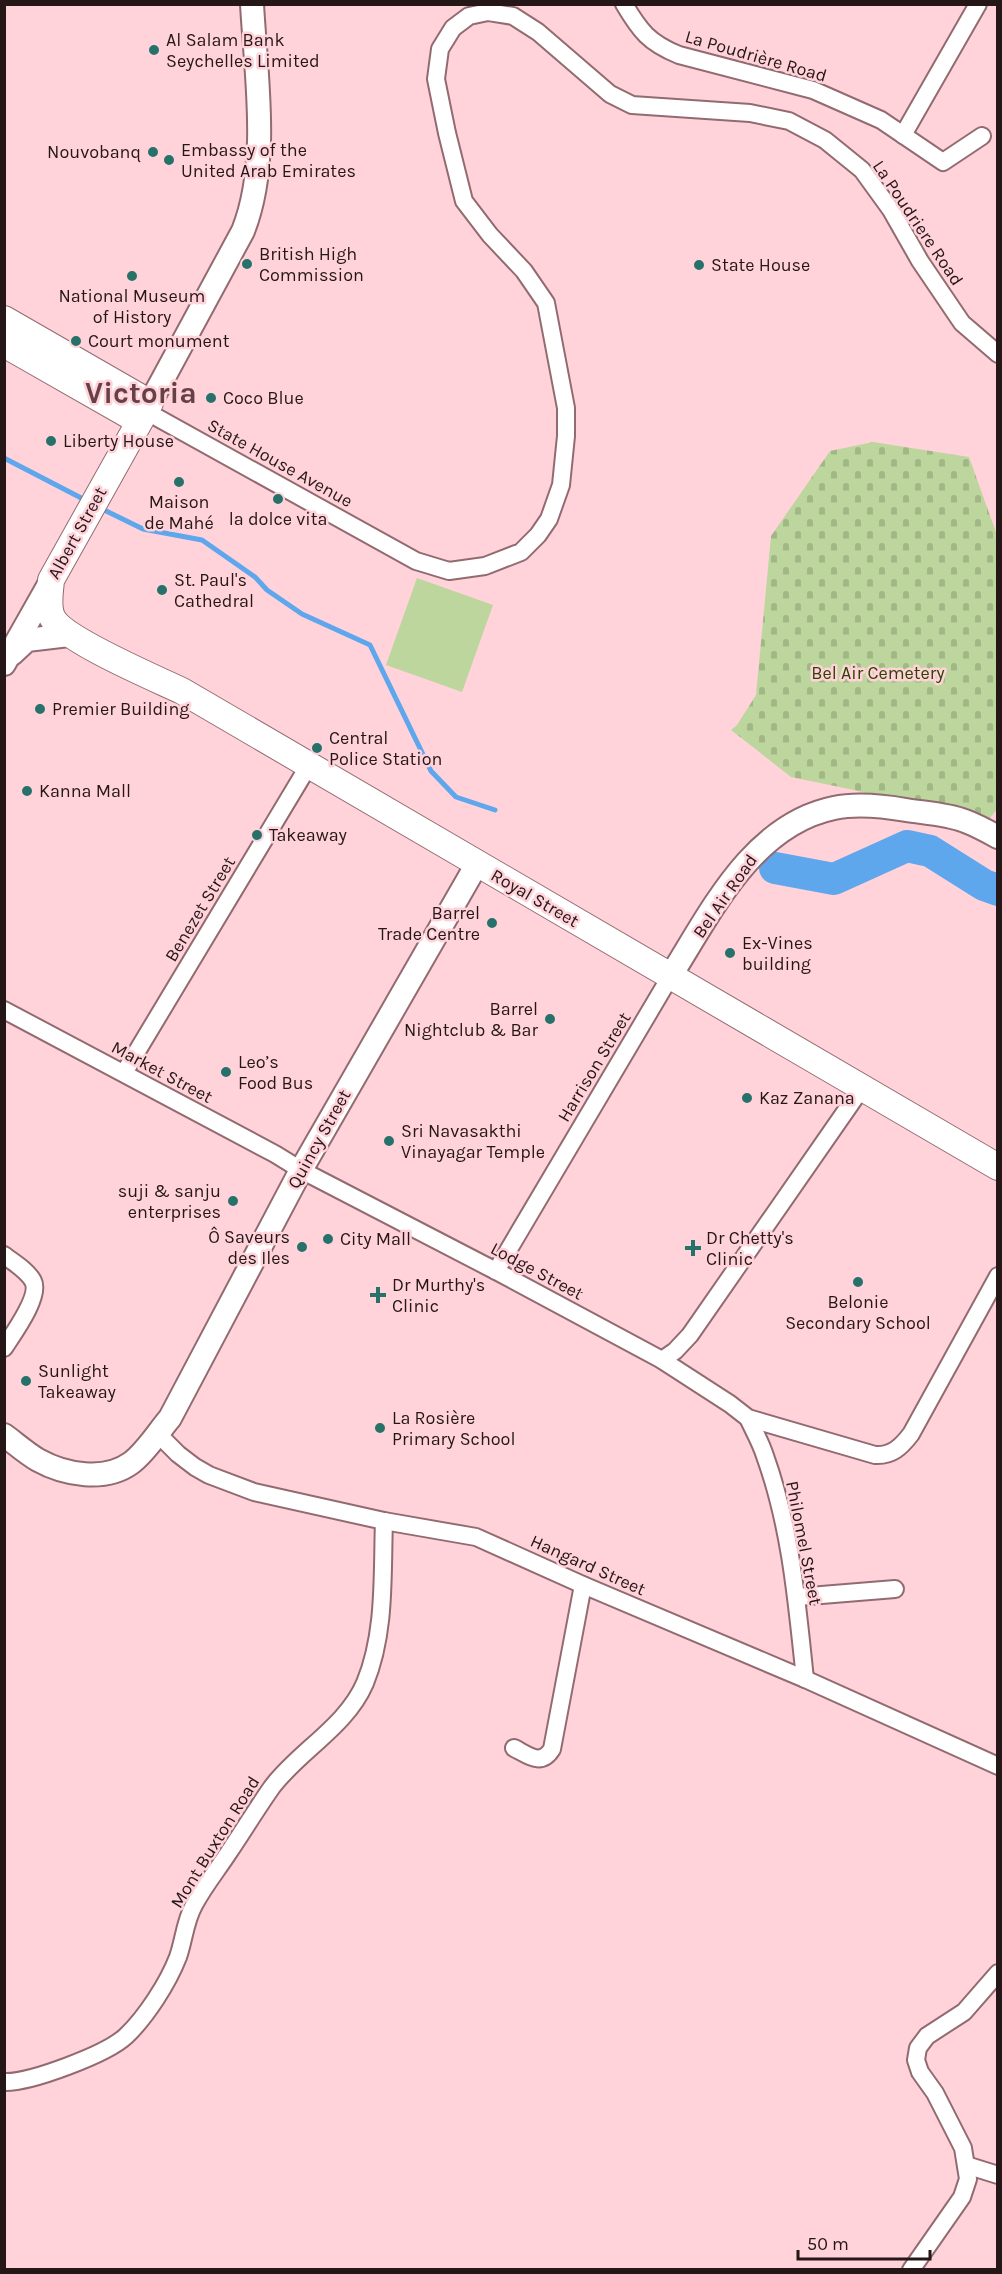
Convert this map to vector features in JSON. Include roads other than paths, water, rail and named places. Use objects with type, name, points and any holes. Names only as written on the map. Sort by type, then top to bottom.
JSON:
[{"type":"main road","points":[[149,414],[243,231],[256,189],[258,154],[252,4]]},
{"type":"main road","points":[[4,319],[149,414]]},
{"type":"main road","points":[[4,344],[149,414]]},
{"type":"main road","name":"Albert Street","points":[[7,660],[93,506],[149,414]]},
{"type":"main road","name":"Royal Street","points":[[51,580],[49,602],[52,619],[69,635],[182,691],[998,1167]]},
{"type":"main road","points":[[7,660],[27,640],[69,635]]},
{"type":"main road","name":"Bel Air Road","points":[[670,977],[737,873],[759,847],[813,814],[851,806],[890,808],[962,820],[998,837]]},
{"type":"main road","name":"Quincy Street","points":[[4,1435],[38,1460],[62,1470],[86,1474],[109,1474],[133,1462],[164,1425],[301,1170],[477,864]]},
{"type":"street","name":"La Poudrière Road","points":[[624,4],[636,25],[649,40],[660,48],[813,90],[881,120],[943,162],[982,136]]},
{"type":"street","points":[[903,135],[978,4]]},
{"type":"street","name":"La Poudriere Road","points":[[384,542],[416,561],[449,571],[485,566],[520,552],[538,535],[549,519],[561,486],[566,408],[546,303],[524,271],[490,235],[464,201],[436,79],[440,49],[453,28],[469,16],[488,12],[513,16],[538,32],[610,94],[632,105],[750,113],[789,121],[825,140],[862,170],[891,210],[920,261],[962,323],[998,354]]},
{"type":"street","name":"State House Avenue","points":[[149,414],[384,542]]},
{"type":"street","name":"Benezet Street","points":[[124,1073],[309,765]]},
{"type":"street","name":"Harrison Street","points":[[496,1271],[670,977]]},
{"type":"street","name":"Market Street","points":[[4,1010],[301,1170]]},
{"type":"street","points":[[662,1360],[675,1351],[690,1335],[861,1089]]},
{"type":"street","name":"Lodge Street","points":[[301,1170],[662,1360],[748,1418]]},
{"type":"street","points":[[4,1255],[24,1270],[34,1282],[34,1293],[4,1348]]},
{"type":"street","points":[[748,1418],[875,1455],[884,1456],[894,1452],[911,1434],[998,1276]]},
{"type":"street","name":"Philomel Street","points":[[748,1418],[765,1455],[782,1511],[796,1598],[805,1679]]},
{"type":"street","name":"Hangard Street","points":[[164,1425],[178,1454],[195,1467],[230,1484],[254,1492],[384,1521],[476,1537],[583,1586],[805,1679],[998,1766]]},
{"type":"street","name":"Mont Buxton Road","points":[[4,2082],[30,2080],[105,2050],[125,2038],[158,1996],[178,1956],[194,1906],[273,1785],[345,1715],[364,1685],[374,1659],[380,1622],[384,1521]]},
{"type":"street","points":[[514,1748],[538,1760],[544,1759],[552,1749],[583,1586]]},
{"type":"street","points":[[796,1598],[895,1589]]},
{"type":"street","points":[[911,2270],[962,2197],[968,2179],[963,2148],[935,2093],[920,2072],[916,2060],[918,2048],[927,2036],[964,2012],[998,1973]]},
{"type":"street","points":[[966,2165],[998,2175]]},
{"type":"waterway","points":[[4,458],[87,501]]},
{"type":"waterway","points":[[98,507],[143,529],[202,540],[302,614],[370,645],[431,771],[456,797],[495,810]]},
{"type":"waterway","points":[[775,868],[834,879],[907,846],[930,851],[984,885],[998,890]]},
{"type":"place","name":"Al Salam Bank Seychelles Limited","points":[[154,50]]},
{"type":"place","name":"Nouvobanq","points":[[153,152]]},
{"type":"place","name":"Embassy of the United Arab Emirates","points":[[169,160]]},
{"type":"place","name":"British High Commission","points":[[247,264]]},
{"type":"place","name":"State House","points":[[699,265]]},
{"type":"place","name":"National Museum of History","points":[[132,276]]},
{"type":"place","name":"Court monument","points":[[76,341]]},
{"type":"place","name":"Coco Blue","points":[[211,398]]},
{"type":"place","name":"Liberty House","points":[[51,441]]},
{"type":"place","name":"Maison de Mahé","points":[[179,482]]},
{"type":"place","name":"la dolce vita","points":[[278,499]]},
{"type":"place","name":"St. Paul's Cathedral","points":[[162,590]]},
{"type":"place","name":"Premier Building","points":[[40,709]]},
{"type":"place","name":"Central Police Station","points":[[317,748]]},
{"type":"place","name":"Kanna Mall","points":[[27,791]]},
{"type":"place","name":"Takeaway","points":[[257,835]]},
{"type":"place","name":"Barrel Trade Centre","points":[[492,923]]},
{"type":"place","name":"Ex-Vines building","points":[[730,953]]},
{"type":"place","name":"Barrel Nightclub & Bar","points":[[550,1019]]},
{"type":"place","name":"Leo’s Food Bus","points":[[226,1072]]},
{"type":"place","name":"Kaz Zanana","points":[[747,1098]]},
{"type":"place","name":"Sri Navasakthi Vinayagar Temple","points":[[389,1141]]},
{"type":"place","name":"suji & sanju enterprises","points":[[233,1201]]},
{"type":"place","name":"City Mall","points":[[328,1239]]},
{"type":"place","name":"Ô Saveurs des Iles","points":[[302,1247]]},
{"type":"place","name":"Dr Chetty's Clinic","points":[[693,1248]]},
{"type":"place","name":"Belonie Secondary School","points":[[858,1282]]},
{"type":"place","name":"Dr Murthy's Clinic","points":[[378,1295]]},
{"type":"place","name":"Sunlight Takeaway","points":[[26,1381]]},
{"type":"place","name":"La Rosière Primary School","points":[[380,1428]]},
{"type":"district","name":"Victoria","points":[[141,393]]},
{"type":"park label","name":"Bel Air Cemetery","points":[[878,673]]}]
